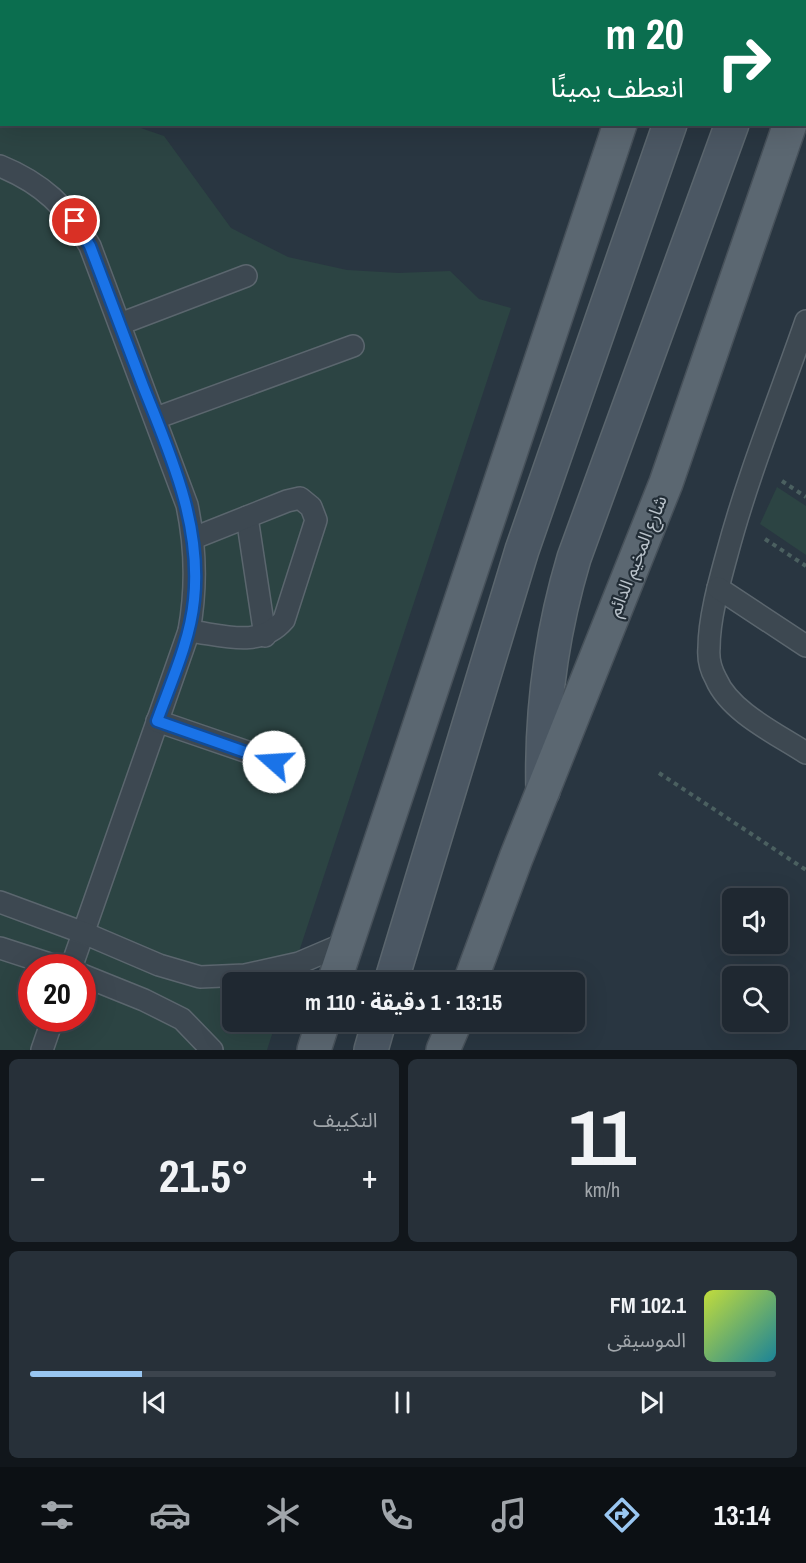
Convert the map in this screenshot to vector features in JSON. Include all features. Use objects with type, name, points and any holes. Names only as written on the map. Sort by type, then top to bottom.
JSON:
[{"type":"main road","points":[[337,972],[619,126]]},
{"type":"main road","points":[[394,972],[522,550],[669,126]]},
{"type":"main road","points":[[543,791],[544,712],[552,644],[563,595],[731,126]]},
{"type":"main road","name":"شارع المخيم الدائم","points":[[474,972],[543,791],[666,483],[789,126]]},
{"type":"main road","points":[[314,1050],[320,1032]]},
{"type":"main road","points":[[371,1050],[376,1032]]},
{"type":"main road","points":[[443,1050],[451,1032]]},
{"type":"lane","points":[[0,166],[34,183],[56,200],[75,221],[90,246],[187,505],[194,538],[194,600],[189,631],[76,954]]},
{"type":"lane","points":[[120,324],[246,276]]},
{"type":"lane","points":[[806,321],[736,520],[718,588],[709,648],[710,664],[716,680],[724,695],[735,707],[806,753]]},
{"type":"lane","points":[[156,418],[353,346]]},
{"type":"lane","points":[[189,631],[252,639],[265,636],[275,630],[284,620],[316,520],[311,507],[300,498],[194,538]]},
{"type":"lane","points":[[247,517],[265,636]]},
{"type":"lane","points":[[718,588],[806,646]]},
{"type":"lane","points":[[157,721],[274,762]]},
{"type":"lane","points":[[0,902],[84,933],[159,965],[200,977],[245,975],[299,963],[346,943]]},
{"type":"lane","points":[[0,948],[19,954]]},
{"type":"lane","points":[[96,981],[144,1000],[182,1019],[212,1050]]},
{"type":"lane","points":[[42,1050],[49,1032]]},
{"type":"path","points":[[736,520],[806,566]]},
{"type":"path","points":[[659,773],[806,870]]},
{"type":"green space","points":[[0,126],[135,126],[164,136],[231,228],[288,257],[347,270],[398,273],[450,271],[479,299],[511,308],[292,972],[222,972],[222,1032],[273,1032],[267,1050],[0,1050]]},
{"type":"green space","points":[[777,487],[806,506],[806,555],[760,524]]},
{"type":"route","points":[[75,221],[90,246],[156,418],[187,505],[194,538],[196,569],[189,631],[157,721],[274,762]]}]
